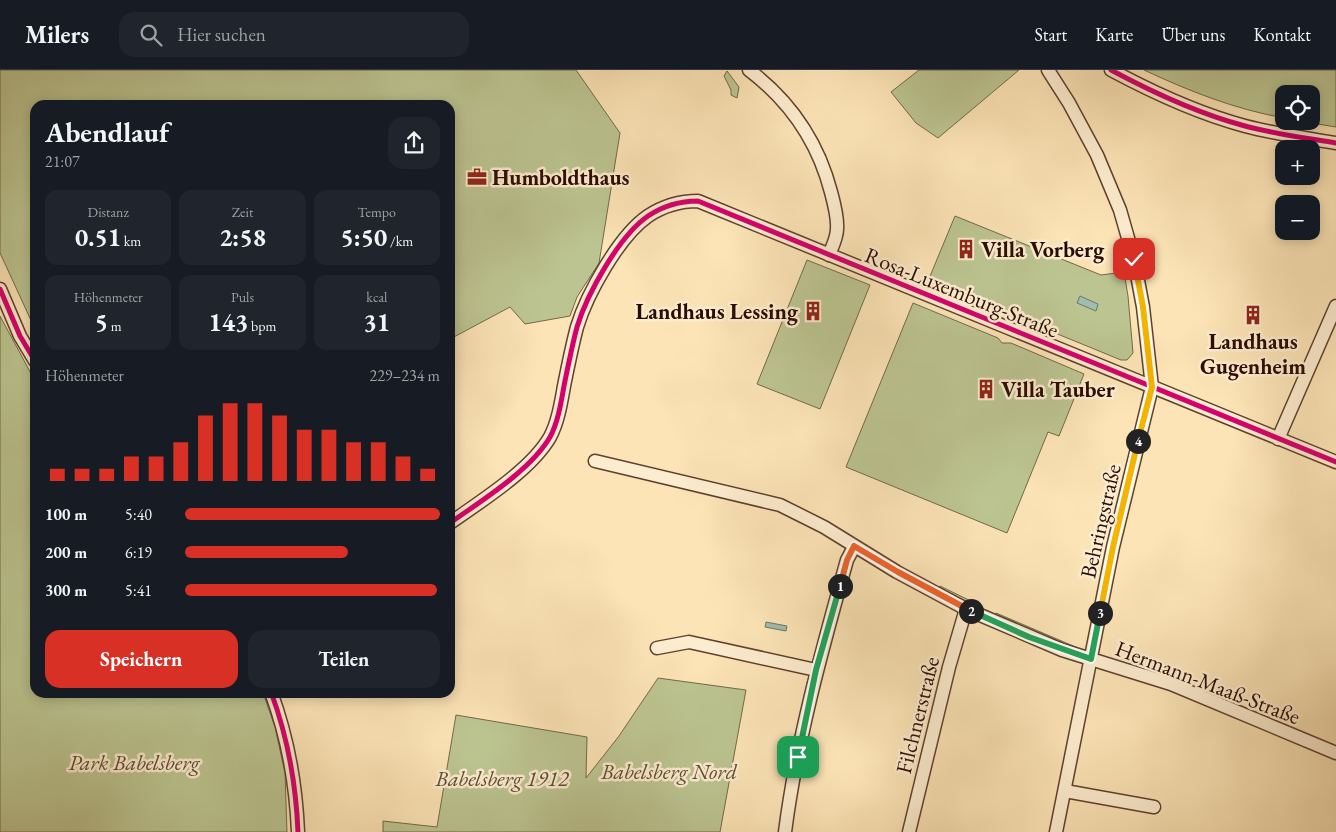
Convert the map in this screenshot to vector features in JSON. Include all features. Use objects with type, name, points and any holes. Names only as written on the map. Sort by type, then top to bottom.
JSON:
[{"type":"street","points":[[749,70],[788,106],[802,124],[822,162],[833,198],[837,230],[829,255]]},
{"type":"street","name":"Behringstraße","points":[[1048,70],[1069,103],[1096,155],[1120,210],[1134,259],[1143,307],[1152,387],[1113,547],[1056,832]]},
{"type":"street","points":[[1111,70],[1182,103],[1229,121],[1277,134],[1336,143]]},
{"type":"street","name":"Rosa-Luxemburg-Straße","points":[[455,519],[528,463],[549,439],[559,414],[578,325],[599,278],[626,238],[640,223],[656,211],[677,203],[698,201],[1336,462]]},
{"type":"street","points":[[0,290],[20,336],[30,353]]},
{"type":"street","points":[[1278,439],[1336,306]]},
{"type":"street","name":"Hermann-Maaß-Straße","points":[[595,461],[780,505],[824,527],[898,572],[966,609],[1029,637],[1171,684],[1336,754]]},
{"type":"street","points":[[786,832],[802,733],[816,670],[847,560],[854,546]]},
{"type":"street","name":"Filchnerstraße","points":[[909,832],[949,667],[966,609]]},
{"type":"street","points":[[657,648],[689,642],[816,670]]},
{"type":"street","points":[[273,698],[291,760],[298,832]]},
{"type":"street","points":[[1065,791],[1154,807]]},
{"type":"green space","points":[[0,70],[576,70],[620,133],[599,263],[577,297],[570,316],[525,324],[510,307],[455,336],[455,100],[30,100],[30,318],[0,253]]},
{"type":"green space","points":[[919,70],[1019,70],[938,138],[916,123],[891,92]]},
{"type":"green space","points":[[1144,70],[1336,70],[1336,127],[1320,124],[1320,85],[1275,85],[1275,116],[1247,110],[1178,85]]},
{"type":"green space","points":[[727,71],[739,87],[737,98],[731,95],[731,90],[724,76]]},
{"type":"green space","points":[[955,216],[1101,275],[1124,272],[1133,353],[1127,360],[1121,360],[928,281]]},
{"type":"green space","points":[[807,260],[870,285],[820,409],[757,384]]},
{"type":"green space","points":[[913,303],[998,338],[1002,343],[1011,343],[1084,374],[1059,436],[1048,432],[1007,533],[846,467]]},
{"type":"green space","name":"Park Babelsberg","points":[[0,316],[30,372],[30,698],[265,698],[275,727],[285,773],[287,832],[0,832]]},
{"type":"green space","points":[[940,586],[979,605],[978,607],[939,588]]},
{"type":"green space","points":[[996,613],[1078,648],[995,615]]},
{"type":"green space","points":[[658,678],[746,690],[720,832],[383,832],[383,821],[437,827],[456,715],[587,737],[586,778],[619,736]]},
{"type":"shaded area","points":[[1080,296],[1098,304],[1096,311],[1077,303]]},
{"type":"shaded area","points":[[766,622],[787,626],[786,631],[765,627]]},
{"type":"cycle path","points":[[1111,70],[1176,102],[1228,121],[1290,136],[1336,143]]},
{"type":"cycle path","points":[[455,520],[518,473],[542,449],[550,437],[559,412],[577,327],[588,299],[615,251],[637,225],[654,212],[678,203],[691,201],[698,201],[1336,462]]},
{"type":"cycle path","points":[[0,289],[20,336],[30,353]]},
{"type":"cycle path","points":[[273,698],[290,761],[298,832]]},
{"type":"place","name":"Humboldthaus","points":[[477,177]]},
{"type":"place","name":"Villa Vorberg","points":[[966,249]]},
{"type":"place","name":"Landhaus Lessing","points":[[813,311]]},
{"type":"place","name":"Landhaus Gugenheim","points":[[1253,315]]},
{"type":"place","name":"Villa Tauber","points":[[986,389]]},
{"type":"route","points":[[798,757],[819,661],[847,560],[854,546],[966,609],[1029,637],[1091,659],[1113,547],[1152,387],[1143,307],[1134,259]]},
{"type":"park label","name":"Babelsberg Nord","points":[[669,771]]},
{"type":"park label","name":"Babelsberg 1912","points":[[502,778]]}]
